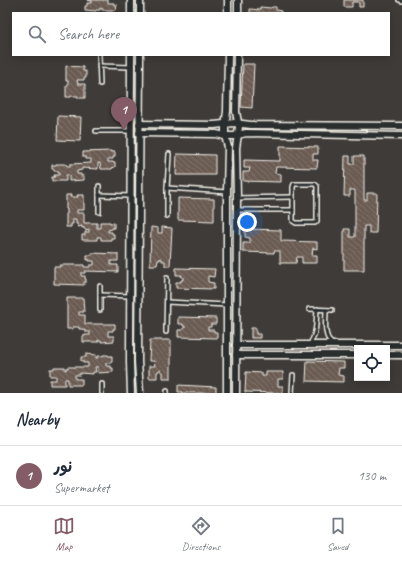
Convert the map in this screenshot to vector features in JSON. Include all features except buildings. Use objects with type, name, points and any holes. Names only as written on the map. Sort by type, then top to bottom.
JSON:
[{"type":"street","points":[[131,0],[131,12]]},
{"type":"street","points":[[140,0],[140,12]]},
{"type":"street","points":[[228,0],[228,12]]},
{"type":"street","points":[[238,0],[238,12]]},
{"type":"street","points":[[131,56],[131,393]]},
{"type":"street","points":[[140,56],[138,361],[140,393]]},
{"type":"street","points":[[227,393],[228,148],[225,136],[225,123],[227,111],[228,56]]},
{"type":"street","points":[[236,393],[236,148],[239,127],[236,112],[237,56]]},
{"type":"street","points":[[139,124],[218,125],[225,123],[238,123],[251,125],[402,126]]},
{"type":"street","points":[[139,133],[216,134],[225,136],[234,136],[246,133],[402,136]]},
{"type":"street","points":[[236,345],[402,345]]},
{"type":"street","points":[[236,355],[354,355]]},
{"type":"street","points":[[390,355],[402,355]]},
{"type":"street","points":[[130,362],[138,361]]},
{"type":"lane","points":[[99,56],[100,84]]},
{"type":"lane","points":[[99,66],[131,66]]},
{"type":"lane","points":[[96,131],[130,131]]},
{"type":"lane","points":[[167,216],[169,154]]},
{"type":"lane","points":[[295,184],[315,184],[317,186],[316,223],[295,223],[293,221],[293,197],[295,184]]},
{"type":"lane","points":[[99,186],[100,212]]},
{"type":"lane","points":[[167,188],[227,192]]},
{"type":"lane","points":[[99,196],[130,196]]},
{"type":"lane","points":[[237,198],[293,197]]},
{"type":"lane","points":[[237,210],[293,210]]},
{"type":"lane","points":[[166,332],[167,278]]},
{"type":"lane","points":[[100,286],[100,310]]},
{"type":"lane","points":[[100,295],[130,296]]},
{"type":"lane","points":[[167,302],[227,305]]},
{"type":"lane","points":[[309,309],[332,310]]},
{"type":"lane","points":[[309,345],[315,335],[317,309]]},
{"type":"lane","points":[[326,310],[326,332],[328,339],[333,345]]},
{"type":"lane","points":[[292,393],[293,375]]},
{"type":"lane","points":[[102,384],[102,393]]},
{"type":"place","name":"نور","points":[[124,130]]}]
